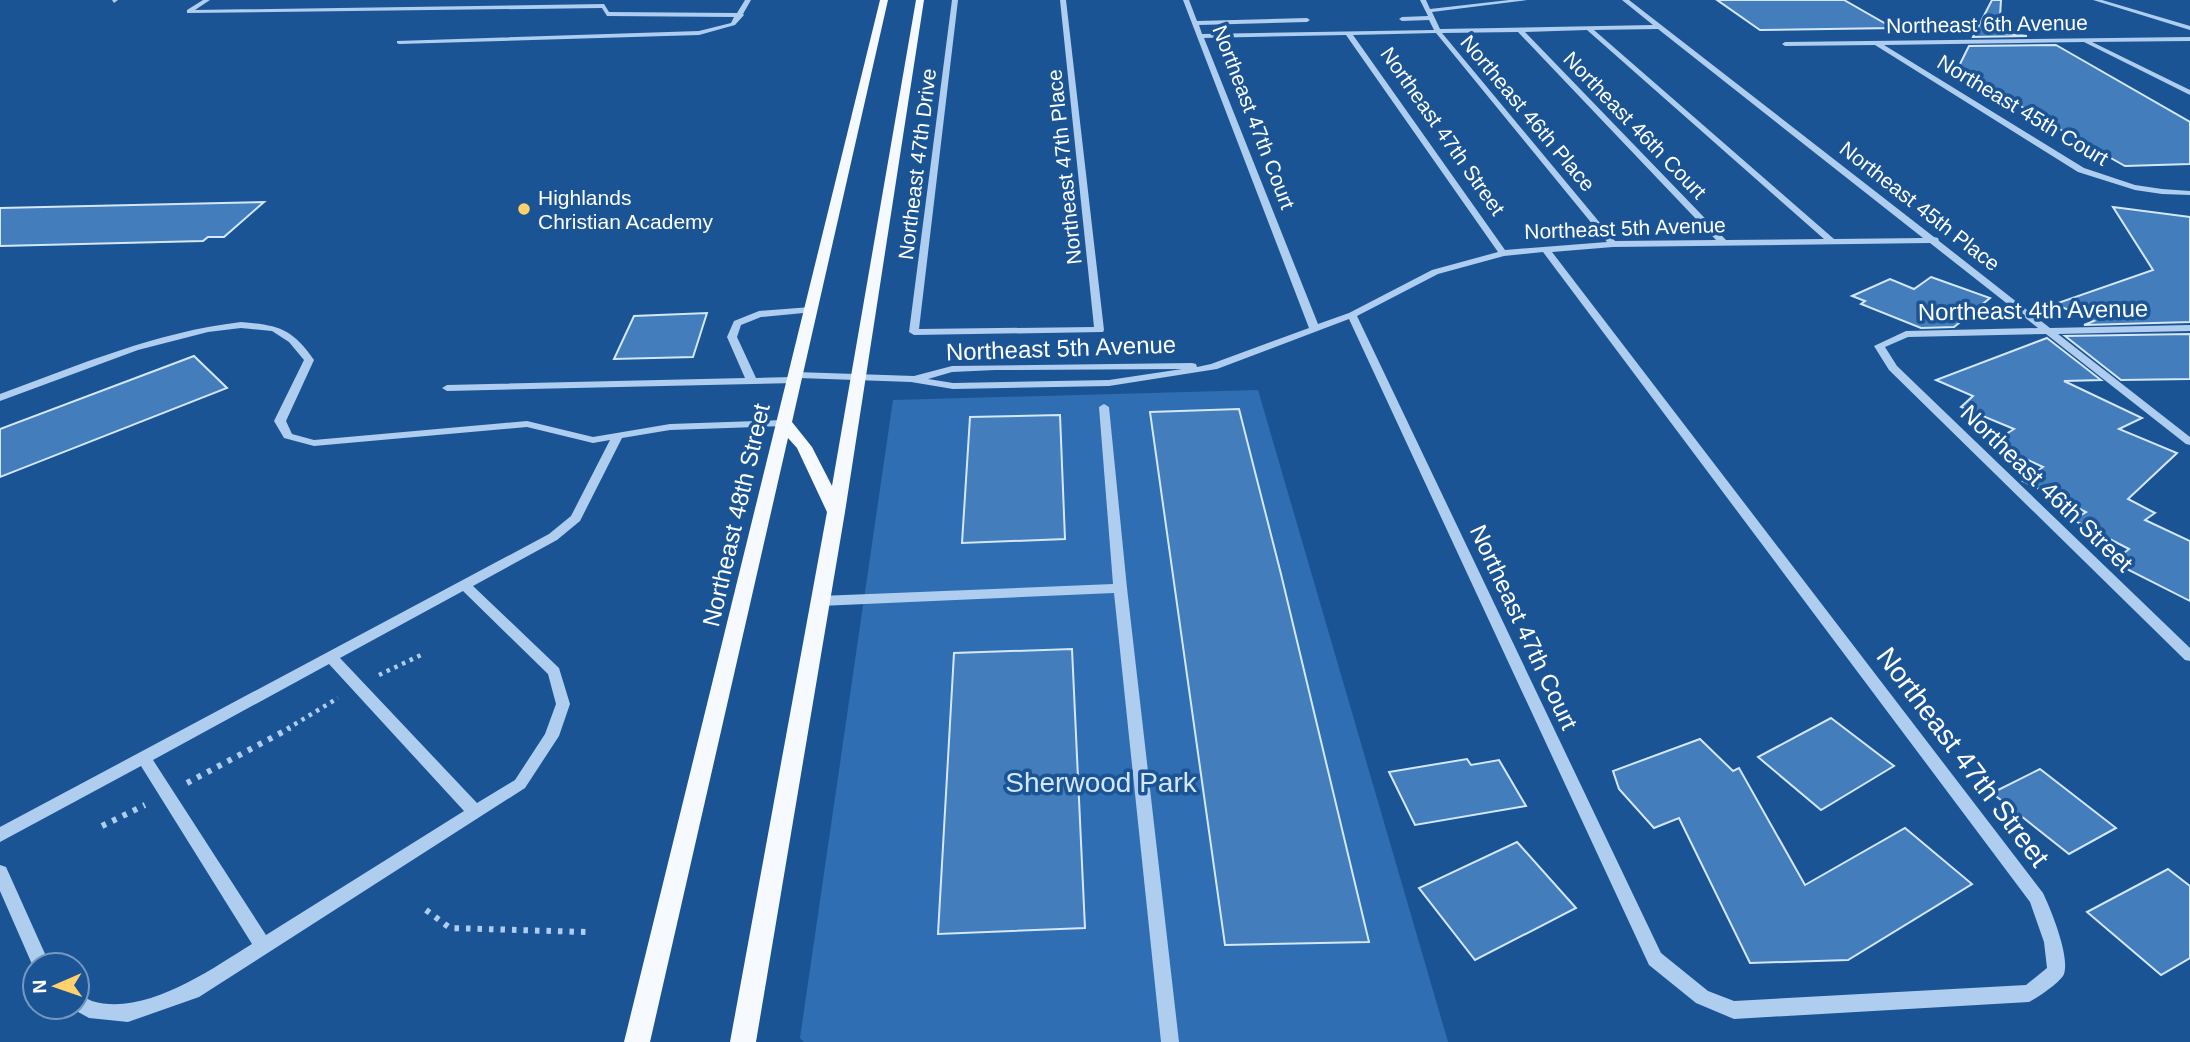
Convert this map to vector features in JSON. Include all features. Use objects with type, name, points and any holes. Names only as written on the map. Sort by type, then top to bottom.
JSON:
[{"type":"main road","name":"Northeast 48th Street","points":[[637,1042],[884,0]]},
{"type":"main road","points":[[743,1042],[836,512],[856,377],[920,0]]},
{"type":"main road","points":[[784,423],[804,447],[836,512]]},
{"type":"street","points":[[207,0],[188,12],[607,3],[607,14],[626,16],[741,15]]},
{"type":"street","points":[[326,10],[340,0]]},
{"type":"street","points":[[465,8],[474,0]]},
{"type":"street","points":[[399,42],[679,34],[726,28],[741,15],[748,0]]},
{"type":"street","name":"Northeast 47th Drive","points":[[914,332],[955,0]]},
{"type":"street","name":"Northeast 47th Place","points":[[914,332],[1099,330],[1063,0]]},
{"type":"street","name":"Northeast 47th Court","points":[[1186,0],[1314,328]]},
{"type":"street","name":"Northeast 46th Place","points":[[1423,0],[1437,32],[1613,244]]},
{"type":"street","points":[[1402,19],[1524,0]]},
{"type":"street","name":"Northeast 45th Place","points":[[1625,0],[2190,442]]},
{"type":"street","points":[[2096,0],[2190,28]]},
{"type":"street","points":[[1195,23],[1307,20]]},
{"type":"street","points":[[1200,36],[1662,27]]},
{"type":"street","points":[[1588,28],[1833,242]]},
{"type":"street","name":"Northeast 46th Court","points":[[1520,30],[1724,243]]},
{"type":"street","name":"Northeast 47th Street","points":[[1348,33],[1503,253]]},
{"type":"street","name":"Northeast 6th Avenue","points":[[1784,44],[2190,39]]},
{"type":"street","points":[[2083,41],[2190,93]]},
{"type":"street","name":"Northeast 45th Court","points":[[1877,43],[2081,170],[2116,184],[2168,193],[2190,193]]},
{"type":"street","name":"Northeast 5th Avenue","points":[[447,388],[752,381],[795,377],[911,379],[953,386],[1109,383],[1213,367],[1352,315],[1435,272],[1503,253],[1613,244],[1935,240]]},
{"type":"street","name":"Northeast 47th Street","points":[[1545,249],[2037,898],[2053,942],[2056,972],[2029,993],[1734,1010],[1702,998],[1655,959]]},
{"type":"street","points":[[752,381],[732,337],[737,323],[758,314],[811,310]]},
{"type":"street","name":"Northeast 47th Court","points":[[1352,315],[1655,959]]},
{"type":"street","points":[[0,398],[175,335],[220,327],[269,327],[295,340],[309,360],[280,421],[289,436],[314,443],[527,424],[593,440],[670,427],[784,423]]},
{"type":"street","name":"Northeast 4th Avenue","points":[[1879,346],[1906,334],[2190,328]]},
{"type":"street","name":"Northeast 46th Street","points":[[1879,346],[1893,368],[2190,656]]},
{"type":"street","name":"Northeast 5th Avenue","points":[[911,379],[952,369],[995,367],[1164,364],[1213,367]]},
{"type":"street","points":[[1104,407],[1120,588],[1170,1042]]},
{"type":"street","points":[[0,835],[553,537],[576,518],[618,436]]},
{"type":"street","points":[[91,1009],[128,1013],[192,991],[520,784],[552,736],[563,704],[554,672],[466,585]]},
{"type":"street","points":[[820,601],[1120,588]]},
{"type":"street","points":[[330,657],[476,813]]},
{"type":"street","points":[[144,758],[264,947]]},
{"type":"street","points":[[0,872],[35,951]]},
{"type":"path","points":[[426,910],[450,928],[586,932]]},
{"type":"green space","name":"Sherwood Park","points":[[1258,390],[1448,1042],[804,1042],[800,1038],[893,400]]},
{"type":"building","points":[[1717,0],[1844,0],[1893,28],[1760,30]]},
{"type":"building","points":[[1992,0],[2001,0],[1999,33],[2027,36],[1973,37]]},
{"type":"building","points":[[2056,45],[2190,122],[2190,164],[2125,166],[2033,114],[1959,66],[1969,46]]},
{"type":"building","points":[[264,202],[224,237],[208,237],[203,241],[0,246],[0,208]]},
{"type":"building","points":[[2113,207],[2190,217],[2190,322],[2084,325],[2094,321],[2055,304],[2153,270]]},
{"type":"building","points":[[1931,277],[1990,298],[1954,327],[1921,328],[1861,304],[1865,301],[1852,296],[1890,279],[1914,289]]},
{"type":"building","points":[[707,313],[693,357],[614,359],[634,316]]},
{"type":"building","points":[[2190,334],[2190,379],[2121,380],[2065,336]]},
{"type":"building","points":[[2047,338],[2101,380],[2064,381],[2142,418],[2119,429],[2177,453],[2128,499],[2155,513],[2145,520],[2190,541],[2190,601],[2113,562],[2129,549],[2073,520],[2086,512],[2023,481],[2043,467],[1992,443],[2014,429],[1961,407],[1973,396],[1936,380]]},
{"type":"building","points":[[194,356],[227,388],[0,477],[0,429]]},
{"type":"building","points":[[1239,409],[1369,942],[1225,945],[1150,412]]},
{"type":"building","points":[[1060,415],[1065,539],[962,543],[970,417]]},
{"type":"building","points":[[1072,649],[1085,928],[938,934],[954,653]]},
{"type":"building","points":[[1831,718],[1894,766],[1821,810],[1758,757]]},
{"type":"building","points":[[1700,739],[1733,771],[1739,768],[1805,885],[1905,828],[1972,884],[1848,960],[1750,963],[1679,818],[1654,828],[1619,789],[1613,771]]},
{"type":"building","points":[[1467,759],[1471,765],[1499,760],[1526,806],[1415,825],[1389,772]]},
{"type":"building","points":[[2040,769],[2116,828],[2069,854],[1992,793]]},
{"type":"building","points":[[1517,842],[1576,908],[1475,960],[1419,888]]},
{"type":"building","points":[[2168,869],[2190,886],[2190,958],[2161,975],[2087,912]]},
{"type":"place","name":"Highlands Christian Academy","points":[[524,209]]}]
